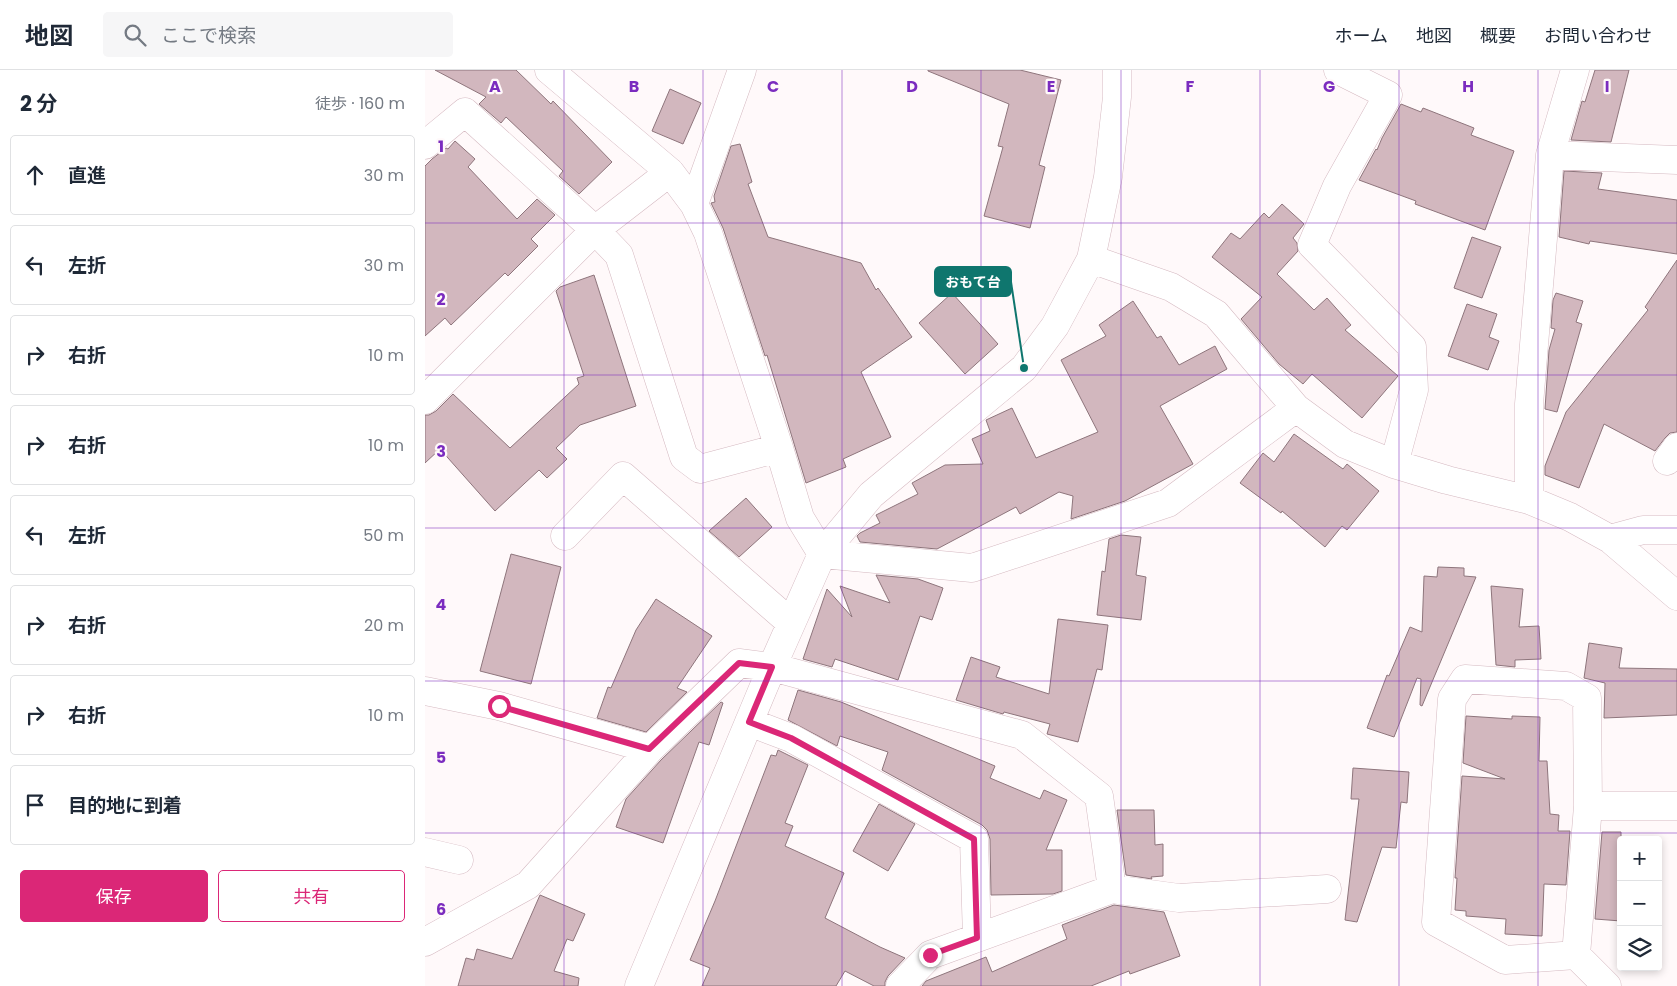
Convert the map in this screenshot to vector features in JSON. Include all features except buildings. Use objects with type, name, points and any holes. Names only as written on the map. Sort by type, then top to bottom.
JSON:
[{"type":"street","points":[[549,70],[670,172],[694,204],[708,233],[779,448],[800,518],[821,554]]},
{"type":"street","points":[[694,204],[742,70]]},
{"type":"street","points":[[639,986],[821,554],[871,495],[1024,368],[1055,326],[1091,259],[1108,177],[1117,97],[1117,70]]},
{"type":"street","points":[[1338,70],[1388,95],[1337,186],[1312,245],[1412,346],[1414,390],[1394,464]]},
{"type":"street","points":[[1529,500],[1529,404],[1550,155],[1575,70]]},
{"type":"street","points":[[425,145],[465,112],[595,230],[619,255],[684,458],[700,469],[779,448]]},
{"type":"street","points":[[1550,155],[1677,160]]},
{"type":"street","points":[[425,400],[595,230],[670,172]]},
{"type":"street","points":[[1091,259],[1171,287],[1216,314],[1296,408],[1345,444],[1394,464],[1447,480],[1529,500],[1571,516],[1610,539],[1677,596]]},
{"type":"street","points":[[821,554],[972,568],[1169,503],[1296,408]]},
{"type":"street","points":[[565,536],[623,476],[791,623]]},
{"type":"street","points":[[1610,539],[1643,530],[1677,530]]},
{"type":"street","points":[[425,942],[528,885],[649,749],[739,663],[772,667],[1022,735],[1099,796],[1112,889]]},
{"type":"street","points":[[1576,955],[1588,806],[1587,698],[1566,686],[1465,679],[1452,699],[1436,922],[1505,960],[1576,955],[1607,986]]},
{"type":"street","points":[[425,691],[499,706],[649,749]]},
{"type":"street","points":[[749,722],[791,738],[974,839],[977,938]]},
{"type":"street","points":[[1588,806],[1677,806]]},
{"type":"street","points":[[425,852],[459,860]]},
{"type":"street","points":[[900,986],[930,955],[1112,889],[1179,898],[1327,889]]},
{"type":"place","name":"おもて台","points":[[1024,368]]},
{"type":"route","points":[[499,706],[649,749],[739,663],[772,667],[749,722],[791,738],[974,839],[977,938],[930,955]]}]
